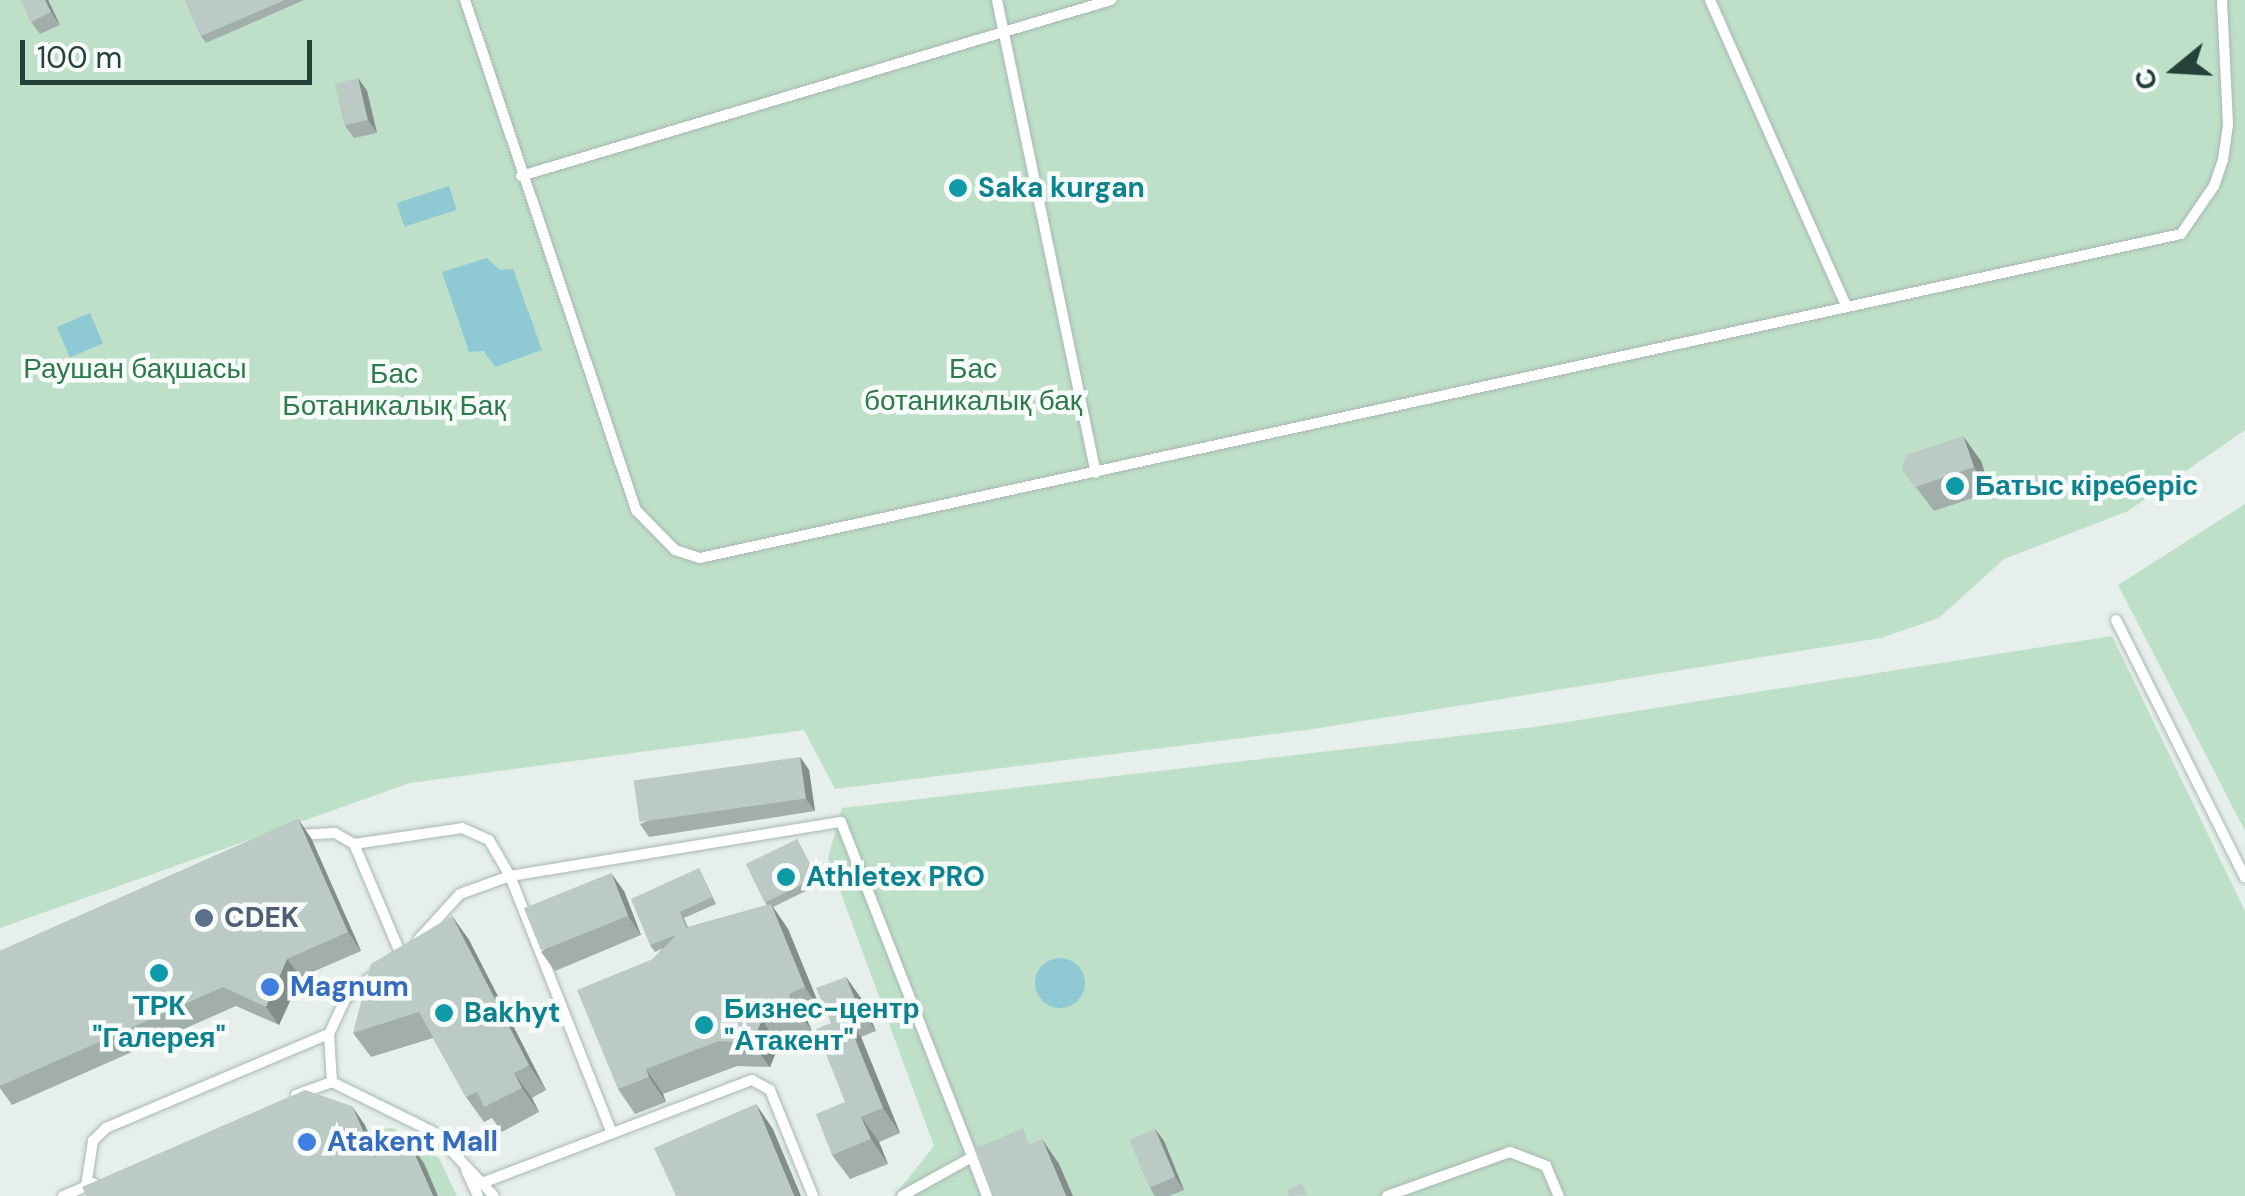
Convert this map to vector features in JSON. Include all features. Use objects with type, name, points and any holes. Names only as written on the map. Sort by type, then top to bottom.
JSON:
[{"type":"lane","points":[[465,0],[636,510],[674,550],[700,558],[2181,234],[2214,186],[2223,160],[2228,124],[2222,0]]},
{"type":"lane","points":[[998,0],[1096,473]]},
{"type":"lane","points":[[522,176],[1111,0]]},
{"type":"lane","points":[[1710,0],[1846,305]]},
{"type":"lane","points":[[2116,620],[2245,878]]},
{"type":"lane","points":[[332,1082],[329,1034],[346,998],[402,958],[460,894],[510,876],[841,822],[987,1196]]},
{"type":"lane","points":[[354,844],[477,830],[510,876],[612,1134]]},
{"type":"lane","points":[[290,838],[308,831],[336,833],[354,844],[402,958]]},
{"type":"lane","points":[[86,1186],[93,1142],[106,1128],[329,1034]]},
{"type":"lane","points":[[482,1183],[752,1080],[761,1083],[813,1196]]},
{"type":"lane","points":[[276,1104],[332,1082],[435,1133],[459,1154],[494,1196]]},
{"type":"lane","points":[[1387,1196],[1510,1152],[1546,1166],[1559,1196]]},
{"type":"lane","points":[[459,1154],[478,1196]]},
{"type":"lane","points":[[902,1196],[972,1157]]},
{"type":"lane","points":[[63,1196],[103,1178]]},
{"type":"green space","name":"Бас ботаникалық бақ","points":[[0,0],[2245,0],[2245,430],[2128,511],[2004,559],[1939,618],[1881,638],[1313,729],[835,789],[804,730],[410,783],[0,928]]},
{"type":"green space","points":[[2245,504],[2245,831],[2118,585]]},
{"type":"green space","points":[[2112,636],[2245,911],[2245,1196],[894,1196],[934,1146],[828,858],[842,808],[1535,727]]},
{"type":"green space","points":[[393,1128],[439,1158],[457,1196],[438,1196],[423,1163],[378,1129]]},
{"type":"water","points":[[449,186],[457,210],[404,227],[397,203]]},
{"type":"water","points":[[487,258],[500,270],[513,269],[542,350],[495,367],[484,351],[469,352],[442,272]]},
{"type":"water","points":[[90,313],[103,343],[70,357],[57,327]]},
{"type":"water","points":[[1060,958],[1078,965],[1085,983],[1078,1001],[1060,1008],[1042,1001],[1035,983],[1042,965]]},
{"type":"building","points":[[21,0],[45,0],[51,12],[31,22]]},
{"type":"building","points":[[185,0],[285,0],[201,36]]},
{"type":"building","points":[[358,78],[368,120],[344,125],[335,83]]},
{"type":"building","points":[[1963,436],[1974,467],[1916,487],[1902,469],[1906,455]]},
{"type":"building","points":[[800,757],[806,799],[639,822],[634,780]]},
{"type":"building","name":"ТРК \"Галерея\"","points":[[298,819],[348,932],[287,959],[266,1007],[223,987],[0,1086],[0,951]]},
{"type":"building","name":"Athletex PRO","points":[[797,839],[816,878],[765,903],[746,864]]},
{"type":"building","points":[[699,868],[712,897],[680,912],[686,928],[650,945],[631,899]]},
{"type":"building","points":[[611,873],[628,916],[541,951],[524,908]]},
{"type":"building","name":"Бизнес-центр \"Атакент\"","points":[[771,904],[805,987],[789,994],[794,1006],[762,1020],[752,1043],[719,1041],[646,1069],[649,1077],[618,1089],[577,990],[653,959],[682,929]]},
{"type":"building","name":"Bakhyt","points":[[452,916],[529,1065],[514,1073],[522,1088],[484,1107],[477,1092],[466,1097],[419,1012],[353,1033],[371,964]]},
{"type":"building","points":[[846,977],[858,1007],[844,1012],[883,1108],[861,1117],[871,1139],[832,1155],[816,1114],[845,1102],[816,1029],[831,1023],[816,988]]},
{"type":"building","name":"Atakent Mall","points":[[305,1090],[352,1106],[374,1157],[410,1144],[433,1196],[86,1196],[82,1187]]},
{"type":"building","points":[[756,1104],[794,1196],[676,1196],[654,1148]]},
{"type":"building","points":[[1023,1128],[1029,1145],[1042,1139],[1066,1196],[994,1196],[974,1149]]},
{"type":"building","points":[[1155,1129],[1175,1177],[1150,1188],[1129,1140]]},
{"type":"building","points":[[1302,1183],[1307,1195],[1289,1196],[1287,1190]]},
{"type":"place","name":"Saka kurgan","points":[[958,188]]},
{"type":"place","name":"Батыс кіреберіс","points":[[1955,486]]},
{"type":"place","name":"Athletex PRO","points":[[786,877]]},
{"type":"place","name":"CDEK","points":[[204,918]]},
{"type":"place","name":"ТРК \"Галерея\"","points":[[159,973]]},
{"type":"place","name":"Magnum","points":[[270,987]]},
{"type":"place","name":"Bakhyt","points":[[444,1013]]},
{"type":"place","name":"Бизнес-центр \"Атакент\"","points":[[704,1025]]},
{"type":"place","name":"Atakent Mall","points":[[307,1142]]},
{"type":"park label","name":"Раушан бақшасы","points":[[135,369]]},
{"type":"park label","name":"Бас Ботаникалық Бақ","points":[[394,390]]}]
